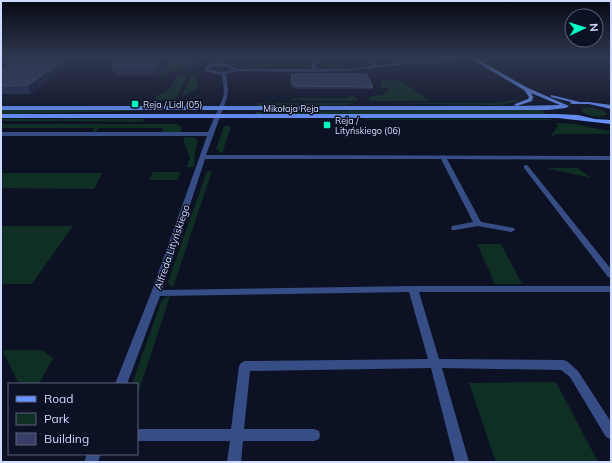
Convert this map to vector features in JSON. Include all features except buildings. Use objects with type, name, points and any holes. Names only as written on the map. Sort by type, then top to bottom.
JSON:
[{"type":"street","name":"Alfreda Lityńskiego","points":[[121,383],[156,293],[210,134],[221,108],[226,91],[225,80]]},
{"type":"street","points":[[510,80],[526,89],[567,106],[568,111],[582,118]]},
{"type":"street","points":[[526,89],[578,102],[610,107]]},
{"type":"street","points":[[507,108],[530,100],[531,97],[526,89]]},
{"type":"street","name":"Mikołaja Reja","points":[[1,108],[507,108],[567,106],[578,102]]},
{"type":"street","name":"Mikołaja Reja","points":[[1,116],[558,116],[611,123]]},
{"type":"street","points":[[1,134],[210,134]]},
{"type":"street","points":[[203,157],[611,158]]},
{"type":"street","points":[[444,158],[478,224]]},
{"type":"street","points":[[526,167],[611,275]]},
{"type":"street","points":[[455,228],[478,224],[511,230]]},
{"type":"street","points":[[414,289],[462,462]]},
{"type":"street","points":[[156,293],[414,289],[610,290]]},
{"type":"street","points":[[234,462],[245,366],[435,363],[564,365],[574,374],[611,433]]},
{"type":"street","points":[[138,435],[314,435]]},
{"type":"green space","points":[[176,80],[186,80],[175,100],[154,100],[158,95],[167,92]]},
{"type":"green space","points":[[190,80],[197,80],[198,88],[181,97]]},
{"type":"green space","points":[[399,80],[430,101],[371,101],[368,99],[370,97],[384,94],[386,91],[389,91],[388,88],[382,88],[380,82]]},
{"type":"green space","points":[[348,96],[356,97],[358,101],[292,100],[292,98],[348,98]]},
{"type":"green space","points":[[515,100],[521,101],[499,105],[377,103],[496,103]]},
{"type":"green space","points":[[259,103],[355,103],[345,105],[257,106]]},
{"type":"green space","points":[[582,108],[596,108],[607,114],[598,117],[591,116],[582,112]]},
{"type":"green space","points":[[1,110],[131,110],[132,111],[1,114]]},
{"type":"green space","points":[[542,110],[546,114],[256,114],[256,112]]},
{"type":"green space","points":[[1,119],[63,119],[60,121],[1,121]]},
{"type":"green space","points":[[64,119],[144,119],[143,122],[61,121]]},
{"type":"green space","points":[[364,119],[551,119],[552,120],[365,120]]},
{"type":"green space","points":[[556,123],[575,124],[611,131],[611,134],[554,134],[555,136],[551,136],[558,126]]},
{"type":"green space","points":[[1,124],[176,124],[182,127],[180,132],[161,132],[163,128],[99,128],[95,132],[92,132],[95,128],[1,128]]},
{"type":"green space","points":[[224,126],[231,126],[222,154],[216,149]]},
{"type":"green space","points":[[185,137],[194,137],[198,141],[195,151],[194,167],[187,167],[190,158],[183,140]]},
{"type":"green space","points":[[549,168],[578,168],[591,178],[550,169]]},
{"type":"green space","points":[[207,171],[212,171],[173,287],[170,286],[168,282]]},
{"type":"green space","points":[[153,172],[181,172],[177,180],[149,180]]},
{"type":"green space","points":[[1,173],[102,173],[94,189],[1,188]]},
{"type":"green space","points":[[1,226],[73,226],[32,284],[1,284]]},
{"type":"green space","points":[[477,244],[501,244],[522,284],[495,284]]},
{"type":"green space","points":[[170,296],[138,393],[138,383],[132,383],[161,302],[165,297]]},
{"type":"green space","points":[[4,350],[42,350],[53,358],[40,383],[18,383],[3,352]]},
{"type":"green space","points":[[556,382],[598,462],[496,462],[469,383]]},
{"type":"place","name":"Reja / Lidl (05)","points":[[135,104]]},
{"type":"place","name":"Reja / Lityńskiego (06)","points":[[327,125]]}]
